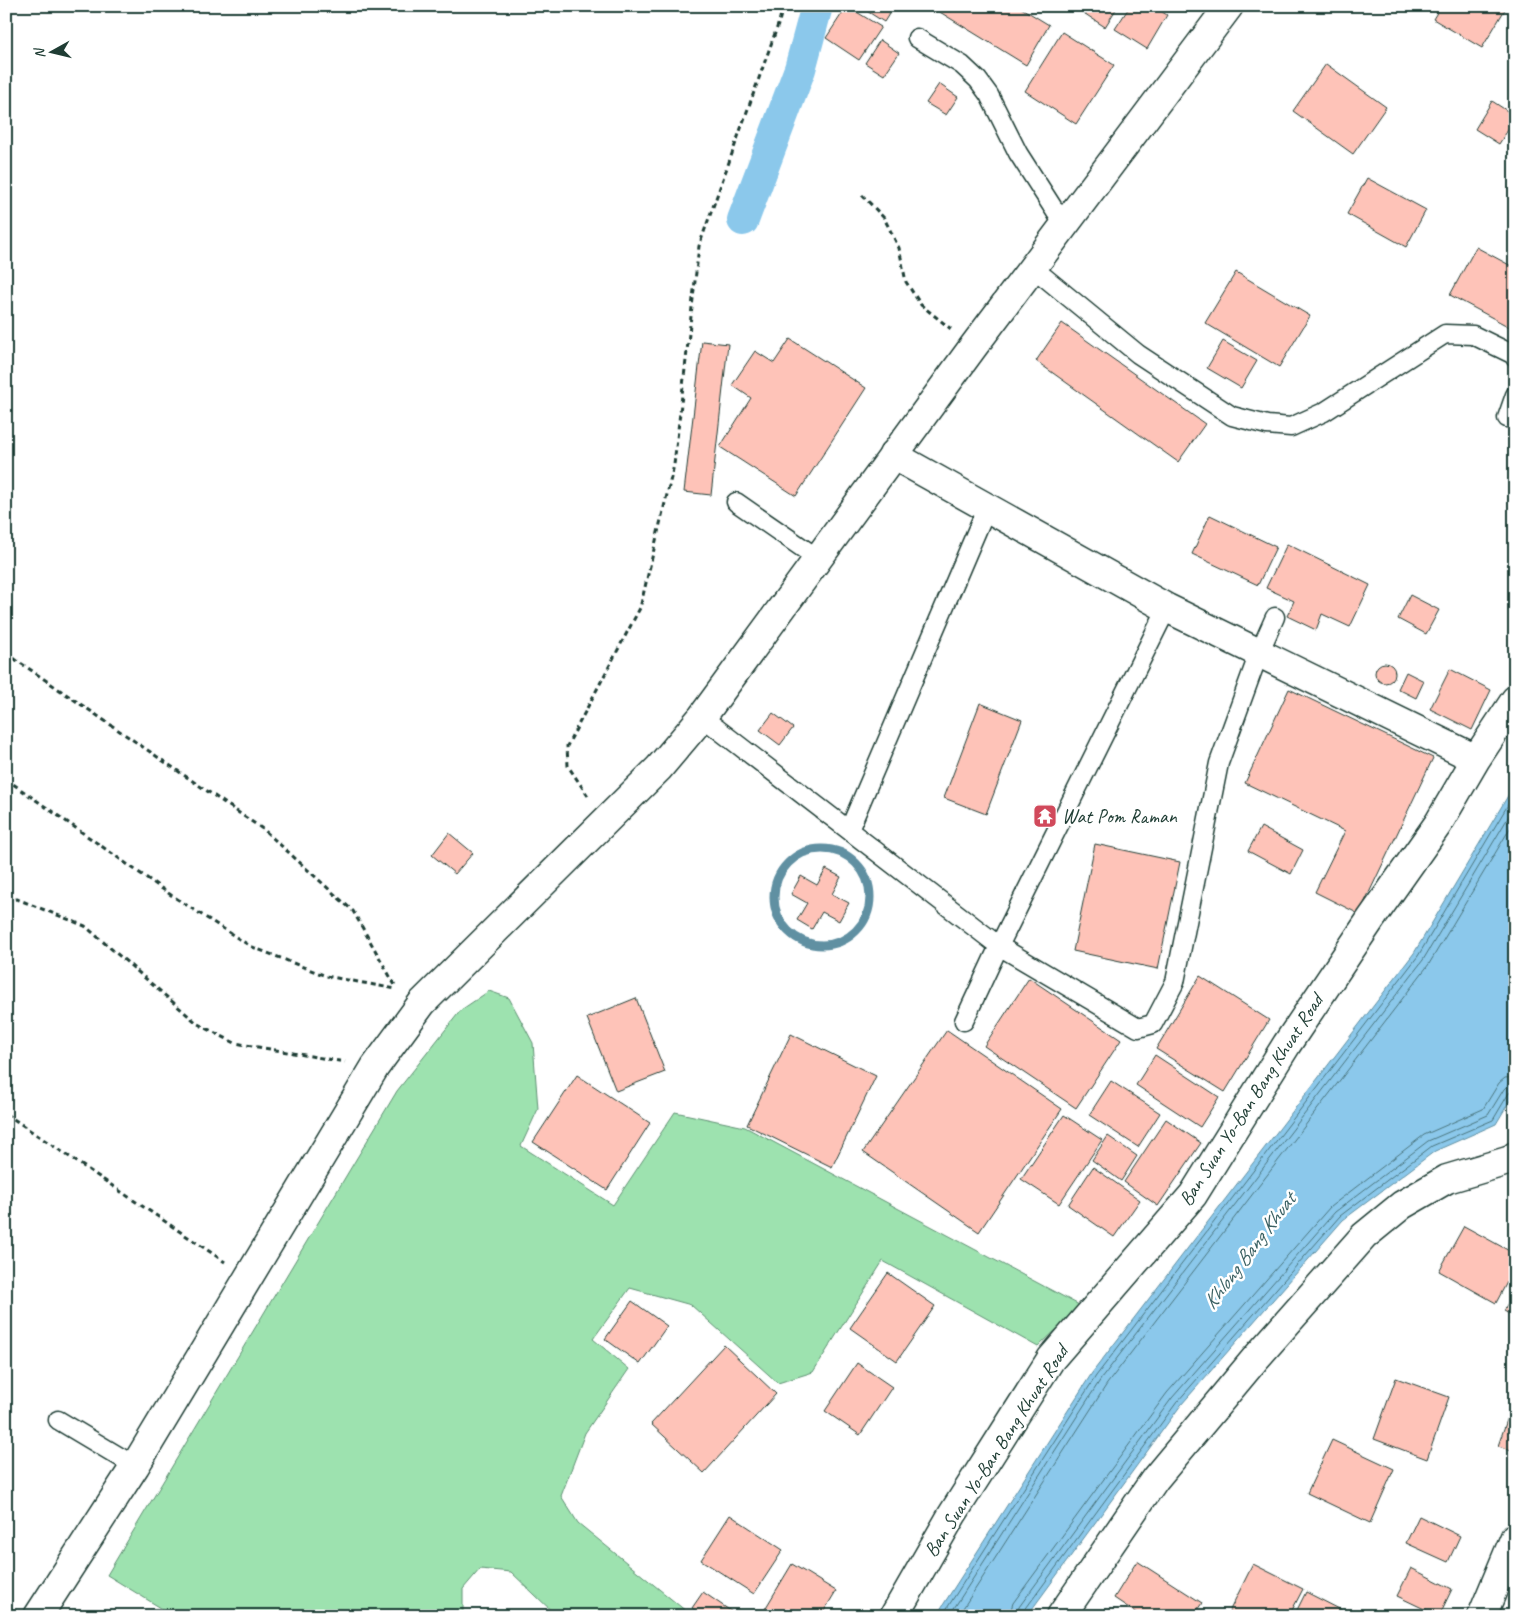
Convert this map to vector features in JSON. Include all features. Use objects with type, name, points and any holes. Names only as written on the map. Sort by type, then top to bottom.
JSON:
[{"type":"street","points":[[38,1616],[135,1466],[375,1067],[422,1003],[659,768],[702,717],[1032,267],[1229,6]]},
{"type":"street","points":[[893,455],[1167,608],[1476,759]]},
{"type":"street","name":"Ban Suan Yo-Ban Bang Khuat Road","points":[[894,1616],[952,1515],[1051,1359],[1193,1195],[1287,1044],[1438,824],[1476,759],[1515,700]]},
{"type":"street","points":[[1061,1616],[1156,1479],[1256,1359],[1364,1236],[1402,1205],[1447,1178],[1511,1160],[1515,1156]]},
{"type":"street","points":[[1491,1613],[1515,1537]]},
{"type":"lane","points":[[917,38],[962,65],[978,80],[989,95],[1018,153],[1064,225]]},
{"type":"lane","points":[[1032,267],[1138,354],[1232,416],[1267,425],[1291,427],[1324,412],[1445,334],[1473,335],[1514,355],[1515,358]]},
{"type":"lane","points":[[1507,418],[1515,395]]},
{"type":"lane","points":[[736,502],[817,558]]},
{"type":"lane","points":[[849,830],[987,507]]},
{"type":"lane","points":[[964,1021],[999,946],[1167,608]]},
{"type":"lane","points":[[702,717],[999,946],[1138,1028],[1152,1024],[1175,982],[1219,762],[1259,653],[1275,617]]},
{"type":"lane","points":[[58,1420],[135,1466]]},
{"type":"path","points":[[606,821],[568,766],[566,746],[640,608],[674,465],[699,246],[779,22],[783,6]]},
{"type":"path","points":[[862,195],[884,218],[899,248],[906,282],[921,304],[973,347]]},
{"type":"path","points":[[6,653],[264,830],[353,910],[397,989],[326,976],[250,946],[171,895],[6,779]]},
{"type":"path","points":[[6,901],[17,899],[85,926],[198,1024],[236,1043],[375,1067]]},
{"type":"path","points":[[6,1114],[248,1278]]},
{"type":"green space","points":[[489,991],[509,998],[533,1043],[538,1109],[521,1146],[613,1205],[675,1112],[745,1127],[1081,1306],[1038,1347],[883,1261],[813,1372],[778,1383],[691,1305],[630,1288],[593,1339],[629,1369],[585,1433],[561,1496],[578,1523],[692,1616],[557,1616],[511,1572],[480,1569],[463,1589],[463,1616],[174,1616],[107,1575],[397,1091],[461,1010]]},
{"type":"water","name":"Khlong Bang Khuat","points":[[1515,784],[1515,1092],[1496,1124],[1435,1151],[1343,1220],[1181,1405],[1027,1616],[936,1616],[1092,1373],[1414,953]]},
{"type":"building","points":[[847,6],[881,27],[859,60],[826,38]]},
{"type":"building","points":[[859,6],[894,6],[884,22]]},
{"type":"building","points":[[930,6],[1018,6],[1049,25],[1026,65]]},
{"type":"building","points":[[1073,6],[1118,6],[1105,27]]},
{"type":"building","points":[[1130,6],[1153,6],[1167,15],[1147,49],[1115,29]]},
{"type":"building","points":[[1441,6],[1507,6],[1482,48],[1433,19]]},
{"type":"building","points":[[1062,32],[1114,65],[1076,124],[1025,91]]},
{"type":"building","points":[[880,40],[899,53],[884,75],[865,63]]},
{"type":"building","points":[[1326,64],[1386,107],[1353,154],[1293,111]]},
{"type":"building","points":[[939,84],[958,97],[946,115],[926,103]]},
{"type":"building","points":[[1492,101],[1515,116],[1499,144],[1475,129]]},
{"type":"building","points":[[1367,178],[1426,210],[1406,247],[1347,214]]},
{"type":"building","points":[[1476,247],[1515,268],[1515,330],[1450,295]]},
{"type":"building","points":[[1236,272],[1310,316],[1279,367],[1205,323]]},
{"type":"building","points":[[1062,323],[1205,424],[1178,462],[1036,361]]},
{"type":"building","points":[[790,339],[866,388],[796,496],[720,447],[751,398],[732,385],[755,351],[774,363]]},
{"type":"building","points":[[702,341],[728,344],[711,495],[684,492]]},
{"type":"building","points":[[1223,341],[1257,361],[1241,388],[1207,368]]},
{"type":"building","points":[[1210,515],[1276,547],[1258,585],[1192,554]]},
{"type":"building","points":[[1287,544],[1370,585],[1350,627],[1322,614],[1316,630],[1287,616],[1294,601],[1266,588]]},
{"type":"building","points":[[1410,595],[1439,610],[1426,634],[1398,619]]},
{"type":"building","points":[[1381,663],[1389,663],[1395,669],[1395,677],[1389,683],[1381,683],[1375,677],[1375,669]]},
{"type":"building","points":[[1450,669],[1491,690],[1472,730],[1430,709]]},
{"type":"building","points":[[1406,672],[1424,681],[1416,698],[1398,689]]},
{"type":"building","points":[[1289,689],[1433,758],[1359,914],[1315,892],[1345,831],[1245,783]]},
{"type":"building","points":[[980,703],[1022,720],[986,814],[944,798]]},
{"type":"building","points":[[773,713],[793,728],[780,745],[760,730]]},
{"type":"building","points":[[1261,827],[1303,850],[1291,874],[1248,851]]},
{"type":"building","points":[[449,833],[473,853],[455,874],[432,855]]},
{"type":"building","points":[[1095,844],[1180,862],[1158,969],[1073,951]]},
{"type":"building","points":[[826,869],[841,877],[832,894],[849,903],[839,921],[822,912],[812,929],[797,920],[807,903],[791,894],[801,876],[817,885]]},
{"type":"building","points":[[1200,976],[1269,1020],[1225,1092],[1156,1049]]},
{"type":"building","points":[[1029,978],[1121,1040],[1076,1108],[984,1046]]},
{"type":"building","points":[[636,998],[665,1072],[616,1091],[587,1018]]},
{"type":"building","points":[[947,1030],[1062,1109],[979,1232],[863,1152]]},
{"type":"building","points":[[791,1034],[876,1076],[832,1167],[747,1125]]},
{"type":"building","points":[[1155,1055],[1219,1097],[1200,1127],[1136,1085]]},
{"type":"building","points":[[577,1075],[650,1123],[607,1190],[533,1142]]},
{"type":"building","points":[[1111,1081],[1160,1113],[1138,1147],[1089,1115]]},
{"type":"building","points":[[1064,1115],[1102,1140],[1059,1204],[1021,1179]]},
{"type":"building","points":[[1166,1119],[1201,1143],[1158,1206],[1124,1182]]},
{"type":"building","points":[[1108,1136],[1137,1156],[1121,1181],[1092,1160]]},
{"type":"building","points":[[1093,1167],[1140,1200],[1114,1237],[1068,1205]]},
{"type":"building","points":[[1464,1226],[1515,1254],[1515,1267],[1496,1303],[1439,1271]]},
{"type":"building","points":[[888,1273],[935,1306],[897,1361],[850,1328]]},
{"type":"building","points":[[1515,1291],[1515,1317],[1504,1311]]},
{"type":"building","points":[[632,1301],[667,1326],[640,1364],[605,1339]]},
{"type":"building","points":[[724,1345],[776,1394],[704,1473],[651,1424]]},
{"type":"building","points":[[857,1363],[892,1387],[860,1435],[825,1411]]},
{"type":"building","points":[[1396,1378],[1449,1397],[1427,1459],[1374,1439]]},
{"type":"building","points":[[1508,1417],[1515,1420],[1515,1451],[1498,1446]]},
{"type":"building","points":[[1332,1440],[1394,1469],[1370,1523],[1307,1493]]},
{"type":"building","points":[[730,1515],[783,1550],[754,1594],[701,1560]]},
{"type":"building","points":[[1419,1516],[1460,1536],[1448,1562],[1406,1543]]},
{"type":"building","points":[[1137,1561],[1202,1603],[1193,1616],[1141,1616],[1114,1598]]},
{"type":"building","points":[[792,1564],[836,1591],[821,1616],[776,1616],[765,1609]]},
{"type":"building","points":[[1253,1564],[1303,1589],[1289,1616],[1227,1616]]},
{"type":"building","points":[[1411,1568],[1452,1589],[1439,1616],[1397,1596]]},
{"type":"building","points":[[703,1592],[738,1616],[703,1616],[692,1608]]},
{"type":"building","points":[[1306,1592],[1353,1616],[1294,1616]]},
{"type":"waterway","points":[[743,220],[800,69],[817,6]]},
{"type":"waterway","points":[[822,849],[840,853],[856,863],[866,879],[870,897],[866,915],[856,931],[840,941],[822,945],[804,941],[788,931],[778,915],[774,897],[778,879],[788,863],[804,853],[822,849]]},
{"type":"place","name":"Wat Pom Raman","points":[[1045,816]]}]
